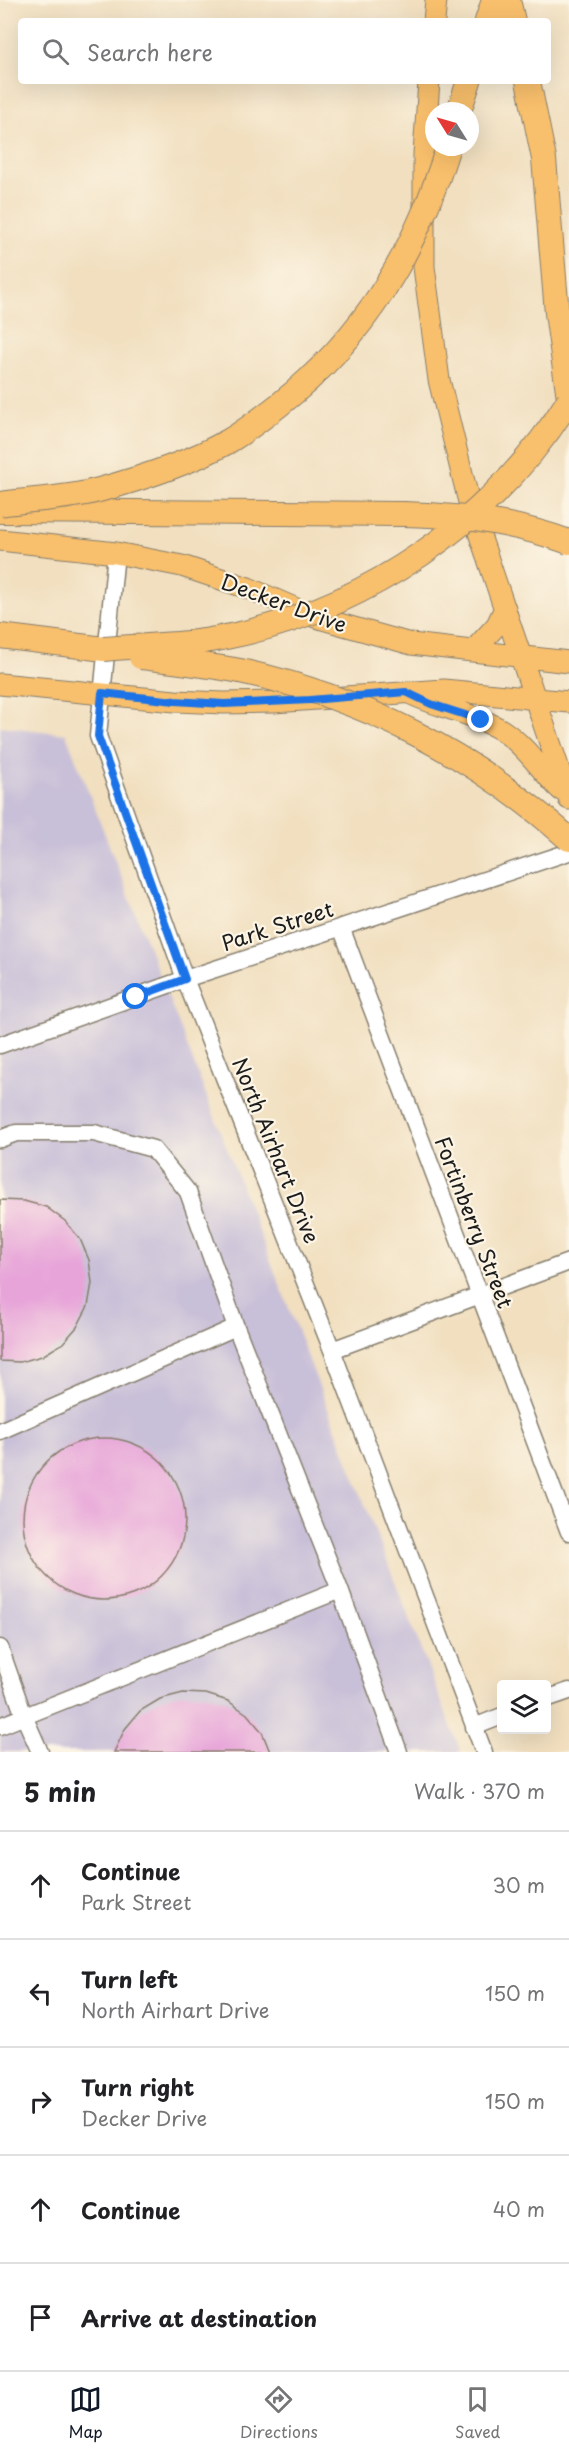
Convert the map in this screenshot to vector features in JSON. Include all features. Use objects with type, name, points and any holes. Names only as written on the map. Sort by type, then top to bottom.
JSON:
[{"type":"highway","points":[[488,18],[494,0]]},
{"type":"highway","points":[[508,0],[512,18]]},
{"type":"highway","points":[[462,102],[468,84]]},
{"type":"highway","points":[[104,649],[192,643],[260,629],[306,615],[375,583],[426,550],[494,495],[525,462],[569,399],[557,313],[544,159],[529,84]]},
{"type":"highway","points":[[0,504],[63,498],[154,474],[227,442],[292,395],[325,365],[363,322],[392,278],[412,242],[445,156]]},
{"type":"highway","points":[[0,511],[447,515],[516,526],[569,542]]},
{"type":"highway","points":[[0,636],[104,649],[132,656],[240,671],[328,695],[414,732],[478,768],[516,795],[569,839]]},
{"type":"main road","points":[[434,18],[436,0]]},
{"type":"main road","points":[[429,84],[424,154],[424,267],[439,380],[470,506],[568,798]]},
{"type":"main road","name":"Decker Drive","points":[[0,540],[116,553],[182,566],[213,575],[315,617],[411,644],[569,662]]},
{"type":"main road","points":[[474,651],[497,625],[505,608]]},
{"type":"main road","points":[[0,684],[224,704],[461,690],[569,702]]},
{"type":"main road","points":[[406,692],[431,704],[481,720],[503,731],[523,747],[568,798]]},
{"type":"street","name":"North Airhart Drive","points":[[116,553],[98,736],[185,979],[332,1350],[484,1752]]},
{"type":"street","name":"Park Street","points":[[0,1046],[185,979],[569,852]]},
{"type":"street","name":"Fortinberry Street","points":[[341,927],[478,1296],[569,1532]]},
{"type":"street","points":[[0,1139],[16,1133],[93,1133],[153,1149],[188,1192],[236,1327],[340,1590],[399,1752]]},
{"type":"street","points":[[332,1350],[569,1262]]},
{"type":"street","points":[[0,1431],[236,1327]]},
{"type":"street","points":[[0,1726],[340,1590]]},
{"type":"street","points":[[0,1648],[24,1716],[40,1752]]},
{"type":"street","points":[[551,1698],[569,1691]]},
{"type":"street","points":[[474,1727],[497,1718]]},
{"type":"shaded area","points":[[0,726],[66,734],[461,1752],[0,1752]]},
{"type":"building","points":[[0,1200],[24,1201],[46,1207],[65,1221],[80,1239],[89,1260],[92,1283],[88,1306],[77,1327],[62,1344],[42,1356],[20,1362],[0,1361]]},
{"type":"building","points":[[104,1438],[135,1444],[161,1462],[179,1488],[185,1519],[179,1550],[161,1576],[135,1594],[104,1600],[73,1594],[47,1576],[29,1550],[23,1519],[29,1488],[47,1462],[73,1444]]},
{"type":"building","points":[[183,1693],[206,1694],[228,1701],[247,1714],[262,1732],[270,1752],[114,1752],[125,1729],[140,1711],[160,1699]]},
{"type":"route","points":[[136,997],[185,979],[98,736],[102,693],[224,704],[406,692],[431,704],[481,720]]}]
